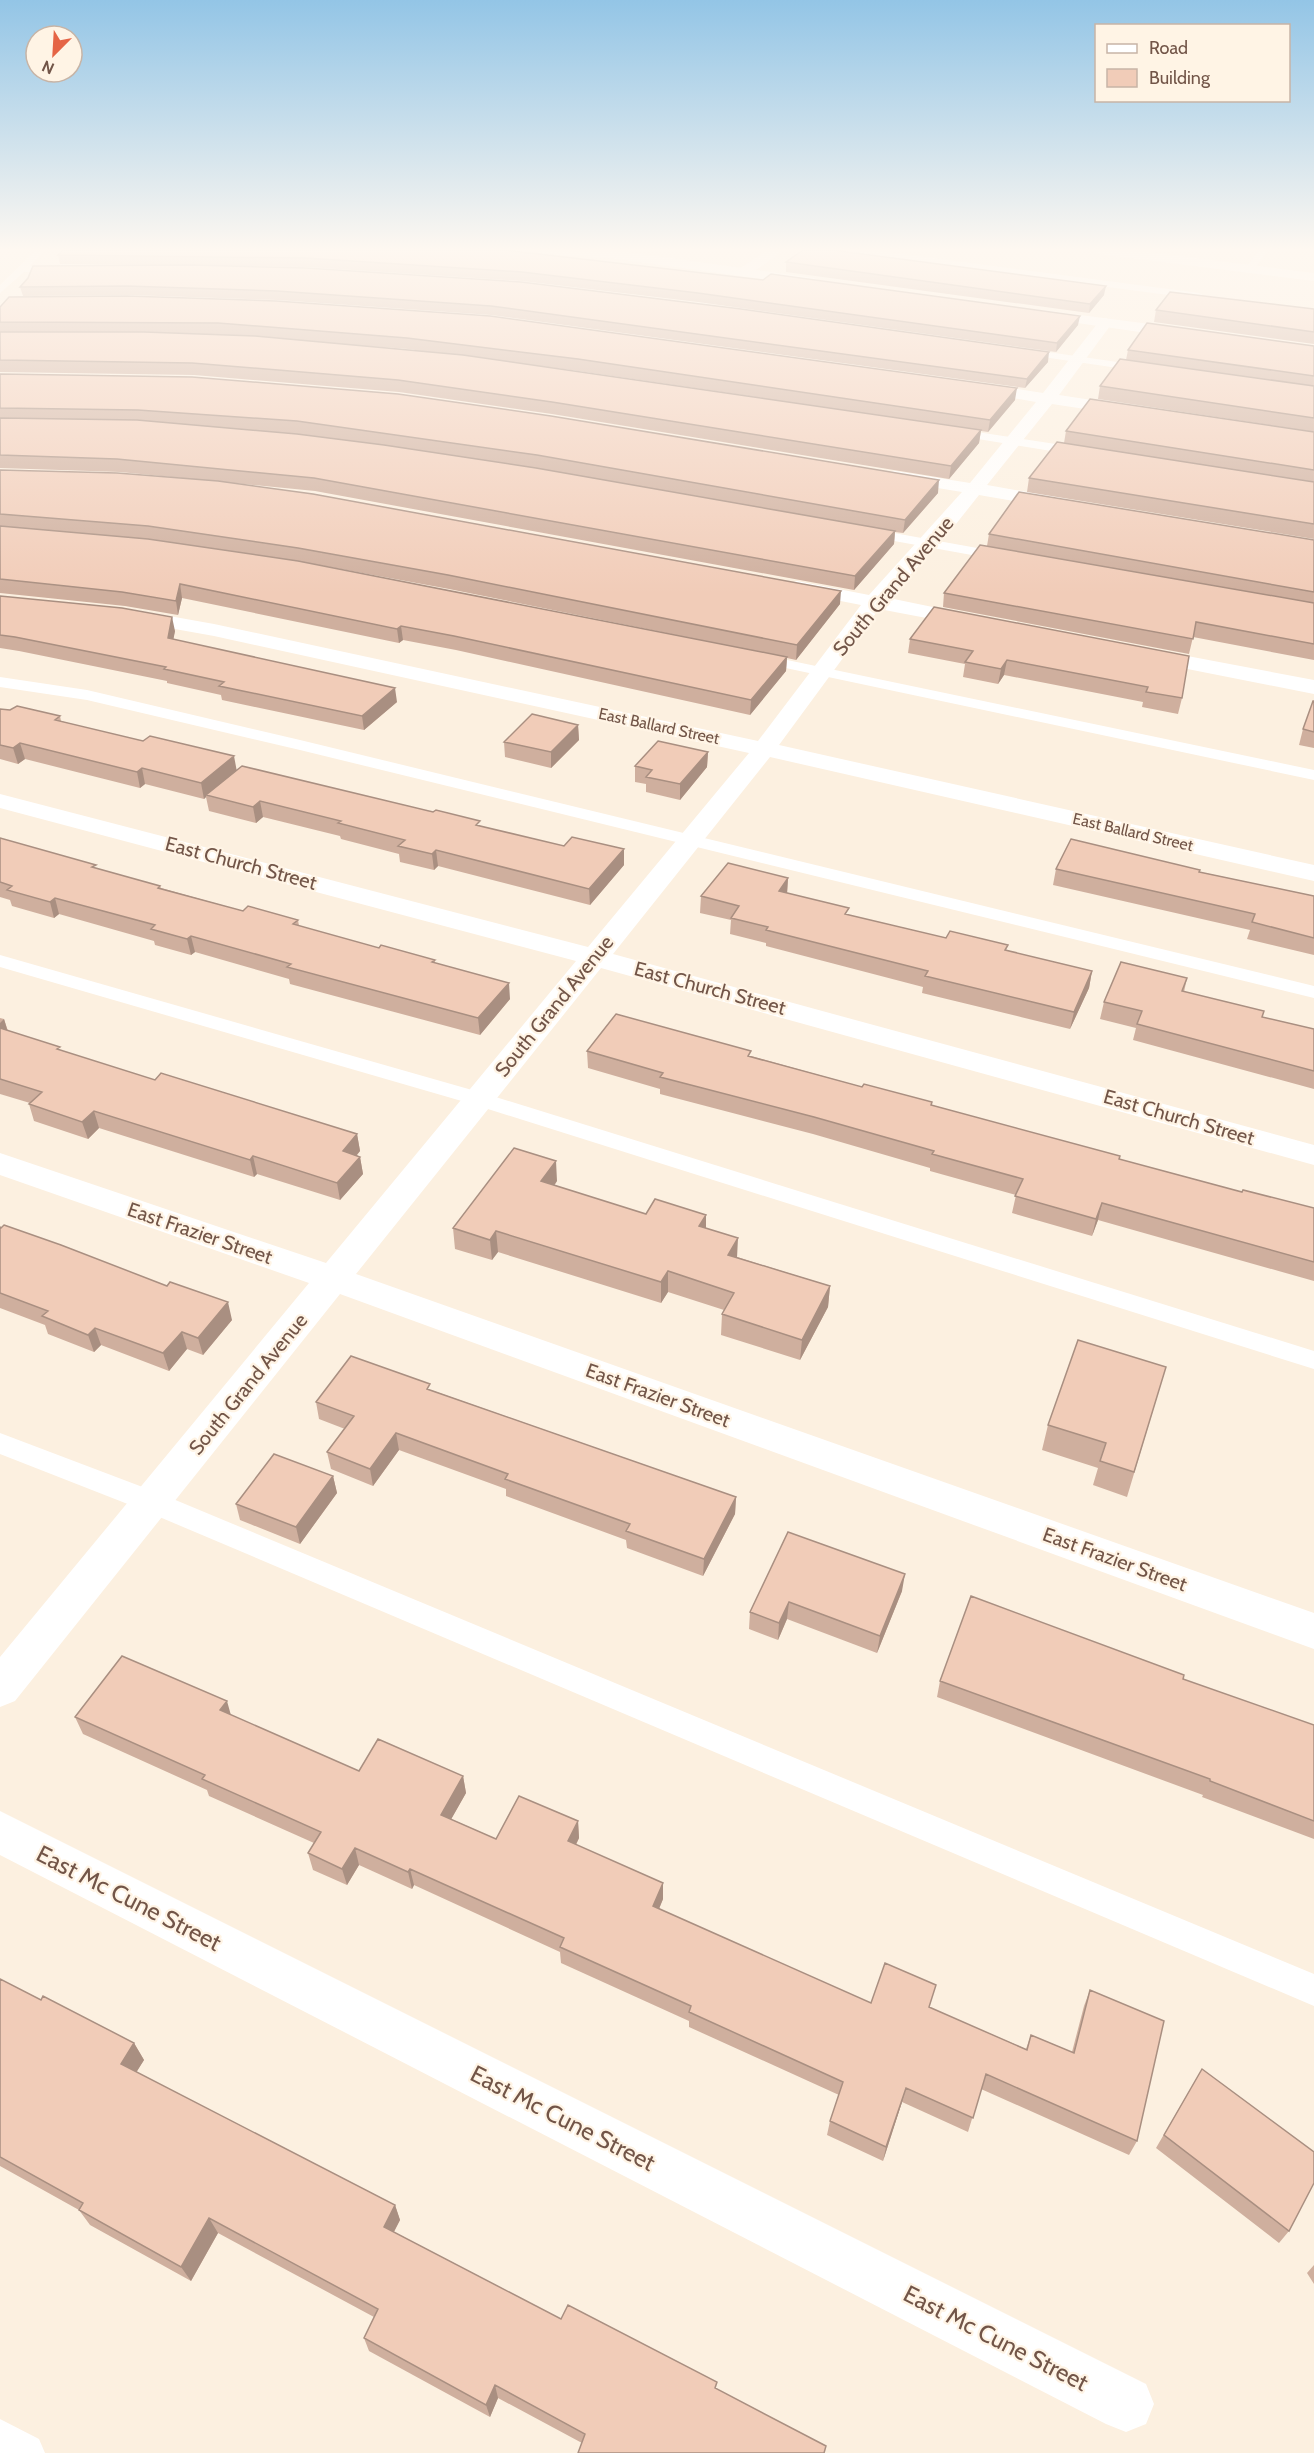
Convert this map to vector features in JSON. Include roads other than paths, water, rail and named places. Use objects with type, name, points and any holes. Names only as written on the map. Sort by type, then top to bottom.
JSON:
[{"type":"street","name":"South Grand Avenue","points":[[0,1688],[764,749],[874,602],[974,489],[1074,364]]},
{"type":"street","points":[[955,384],[1152,414]]},
{"type":"street","points":[[880,474],[1079,507]]},
{"type":"street","points":[[773,583],[988,623]]},
{"type":"street","name":"East Ballard Street","points":[[113,613],[214,630],[764,749],[1314,873]]},
{"type":"street","points":[[1125,650],[1314,687]]},
{"type":"street","name":"East Church Street","points":[[0,801],[594,957],[1314,1155]]},
{"type":"street","name":"East Frazier Street","points":[[0,1164],[334,1278],[1314,1631]]},
{"type":"street","name":"East Mc Cune Street","points":[[0,1832],[1125,2404]]},
{"type":"lane","points":[[1116,364],[1161,371]]},
{"type":"lane","points":[[944,430],[1095,454]]},
{"type":"lane","points":[[848,529],[1022,560]]},
{"type":"lane","points":[[741,655],[1314,775]]},
{"type":"lane","points":[[0,682],[87,695],[690,839],[1314,992]]},
{"type":"lane","points":[[0,961],[479,1099],[1314,1360]]},
{"type":"lane","points":[[0,1443],[152,1502],[1314,1990]]},
{"type":"lane","points":[[0,2438],[25,2453]]}]
